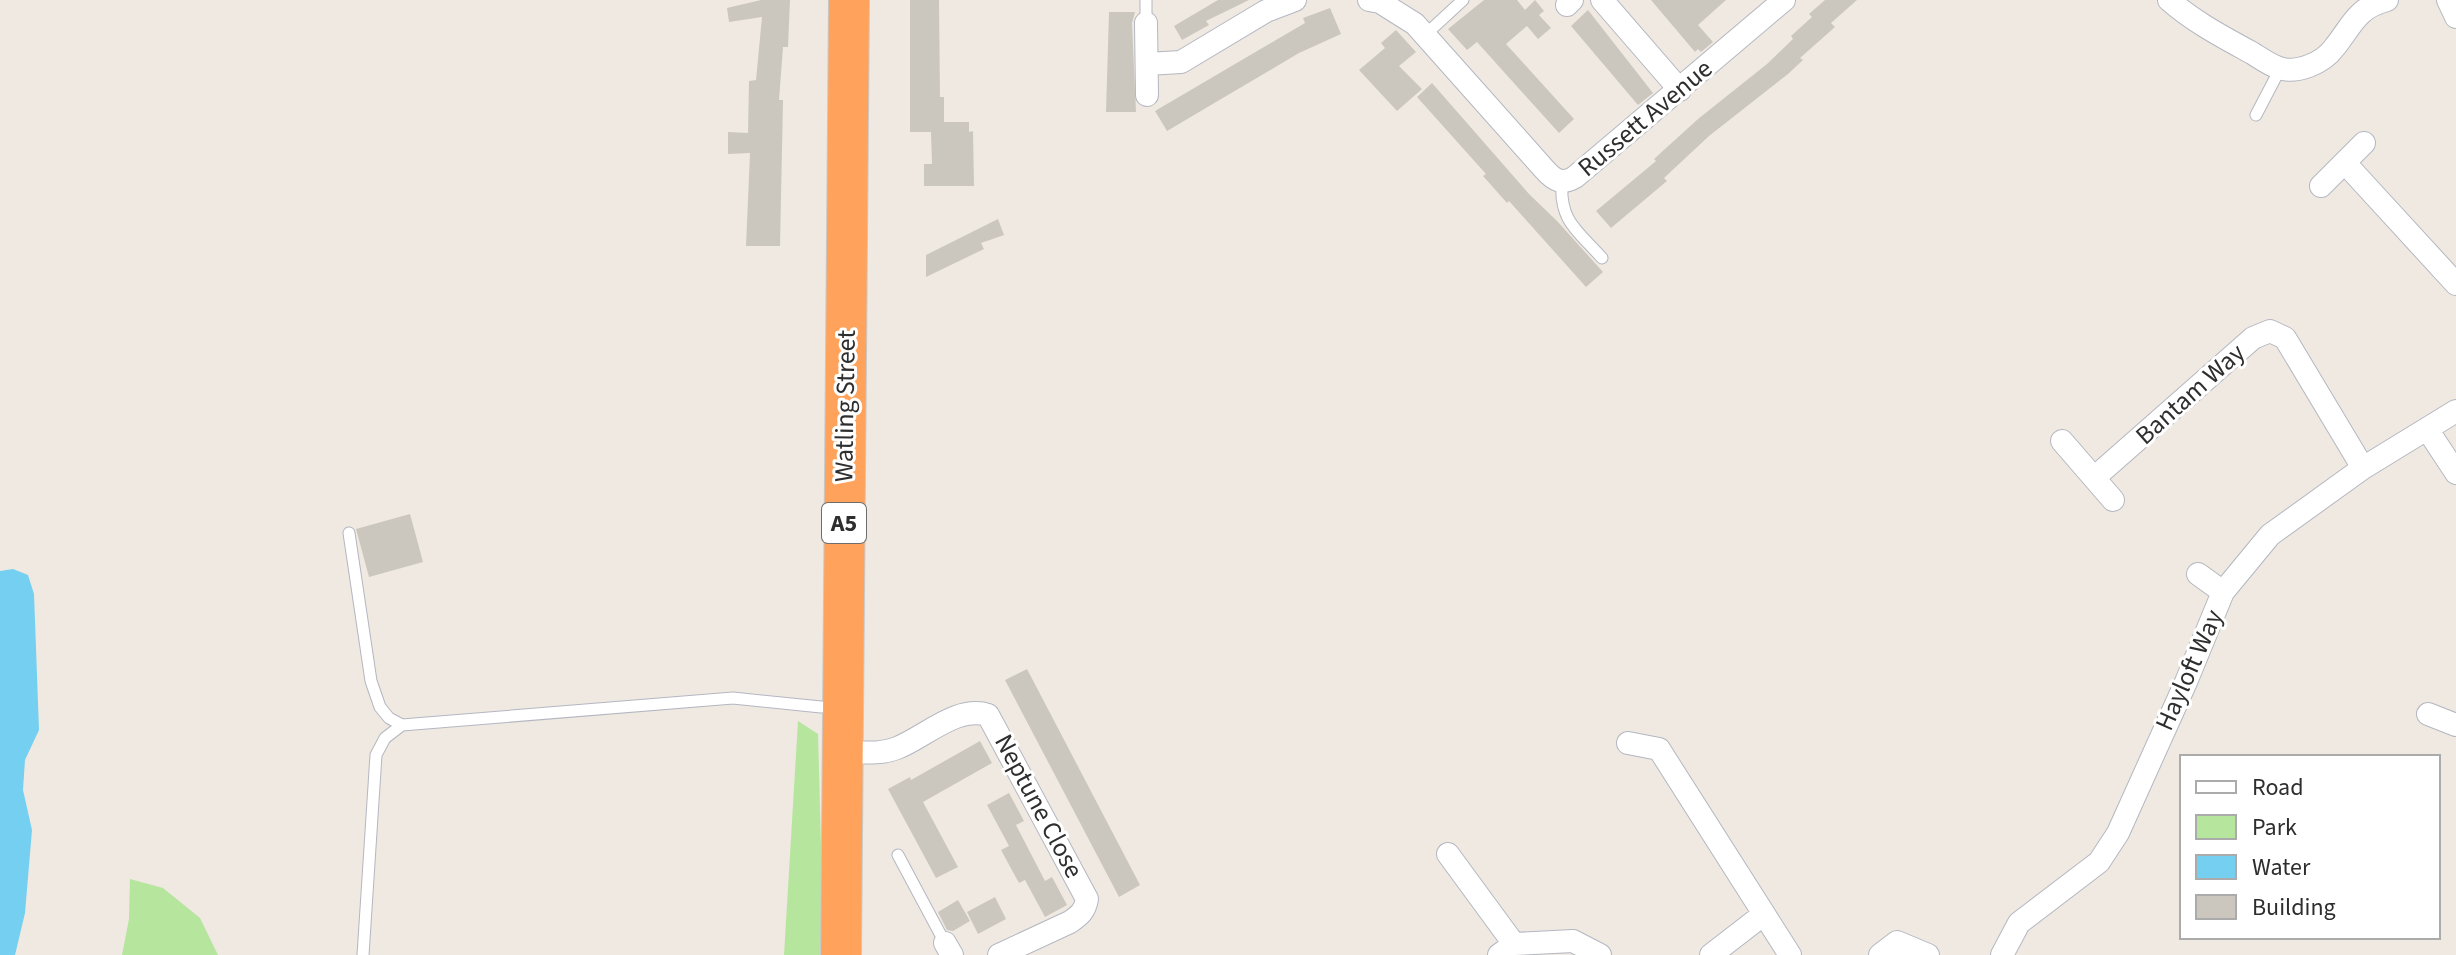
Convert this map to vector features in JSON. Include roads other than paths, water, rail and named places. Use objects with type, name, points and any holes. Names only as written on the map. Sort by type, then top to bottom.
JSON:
[{"type":"highway","name":"Watling Street","points":[[841,955],[849,0]]},
{"type":"street","points":[[1147,64],[1181,62],[1264,5],[1295,0]]},
{"type":"street","points":[[1602,0],[1680,90]]},
{"type":"street","name":"Russett Avenue","points":[[1376,1],[1415,24],[1545,170],[1554,179],[1562,181],[1575,177],[1784,0]]},
{"type":"street","points":[[2169,0],[2188,17],[2280,69],[2300,68],[2319,61],[2333,50],[2353,20],[2380,1]]},
{"type":"street","points":[[1146,11],[1147,95]]},
{"type":"street","points":[[2321,186],[2364,143]]},
{"type":"street","points":[[2345,163],[2456,284]]},
{"type":"street","name":"Bantam Way","points":[[2094,478],[2253,338],[2270,331],[2285,338],[2363,468]]},
{"type":"street","name":"Hayloft Way","points":[[2002,955],[2019,923],[2099,862],[2118,833],[2223,592],[2270,535],[2363,468],[2456,411]]},
{"type":"street","points":[[2427,429],[2456,473]]},
{"type":"street","points":[[2062,441],[2113,500]]},
{"type":"street","points":[[2198,574],[2223,592]]},
{"type":"street","name":"Neptune Close","points":[[842,752],[883,753],[967,712],[988,715],[1087,899],[1080,915],[1070,922],[999,955]]},
{"type":"street","points":[[2428,714],[2455,723]]},
{"type":"street","points":[[1628,743],[1659,749],[1790,955]]},
{"type":"street","points":[[1448,854],[1506,949],[1573,941],[1600,955]]},
{"type":"street","points":[[1711,955],[1764,914]]},
{"type":"street","points":[[1880,955],[1897,942],[1928,955]]},
{"type":"lane","points":[[1425,35],[1463,0]]},
{"type":"lane","points":[[2256,115],[2280,69]]},
{"type":"lane","points":[[1562,181],[1560,200],[1564,216],[1602,258]]},
{"type":"lane","points":[[349,533],[371,681],[380,707],[389,718],[402,725]]},
{"type":"lane","points":[[363,955],[376,755],[385,738],[402,725],[733,698],[821,707]]},
{"type":"lane","points":[[898,855],[949,949]]},
{"type":"water","points":[[13,569],[28,575],[34,594],[39,730],[25,760],[23,790],[32,830],[25,913],[15,955],[0,955],[0,571]]}]
